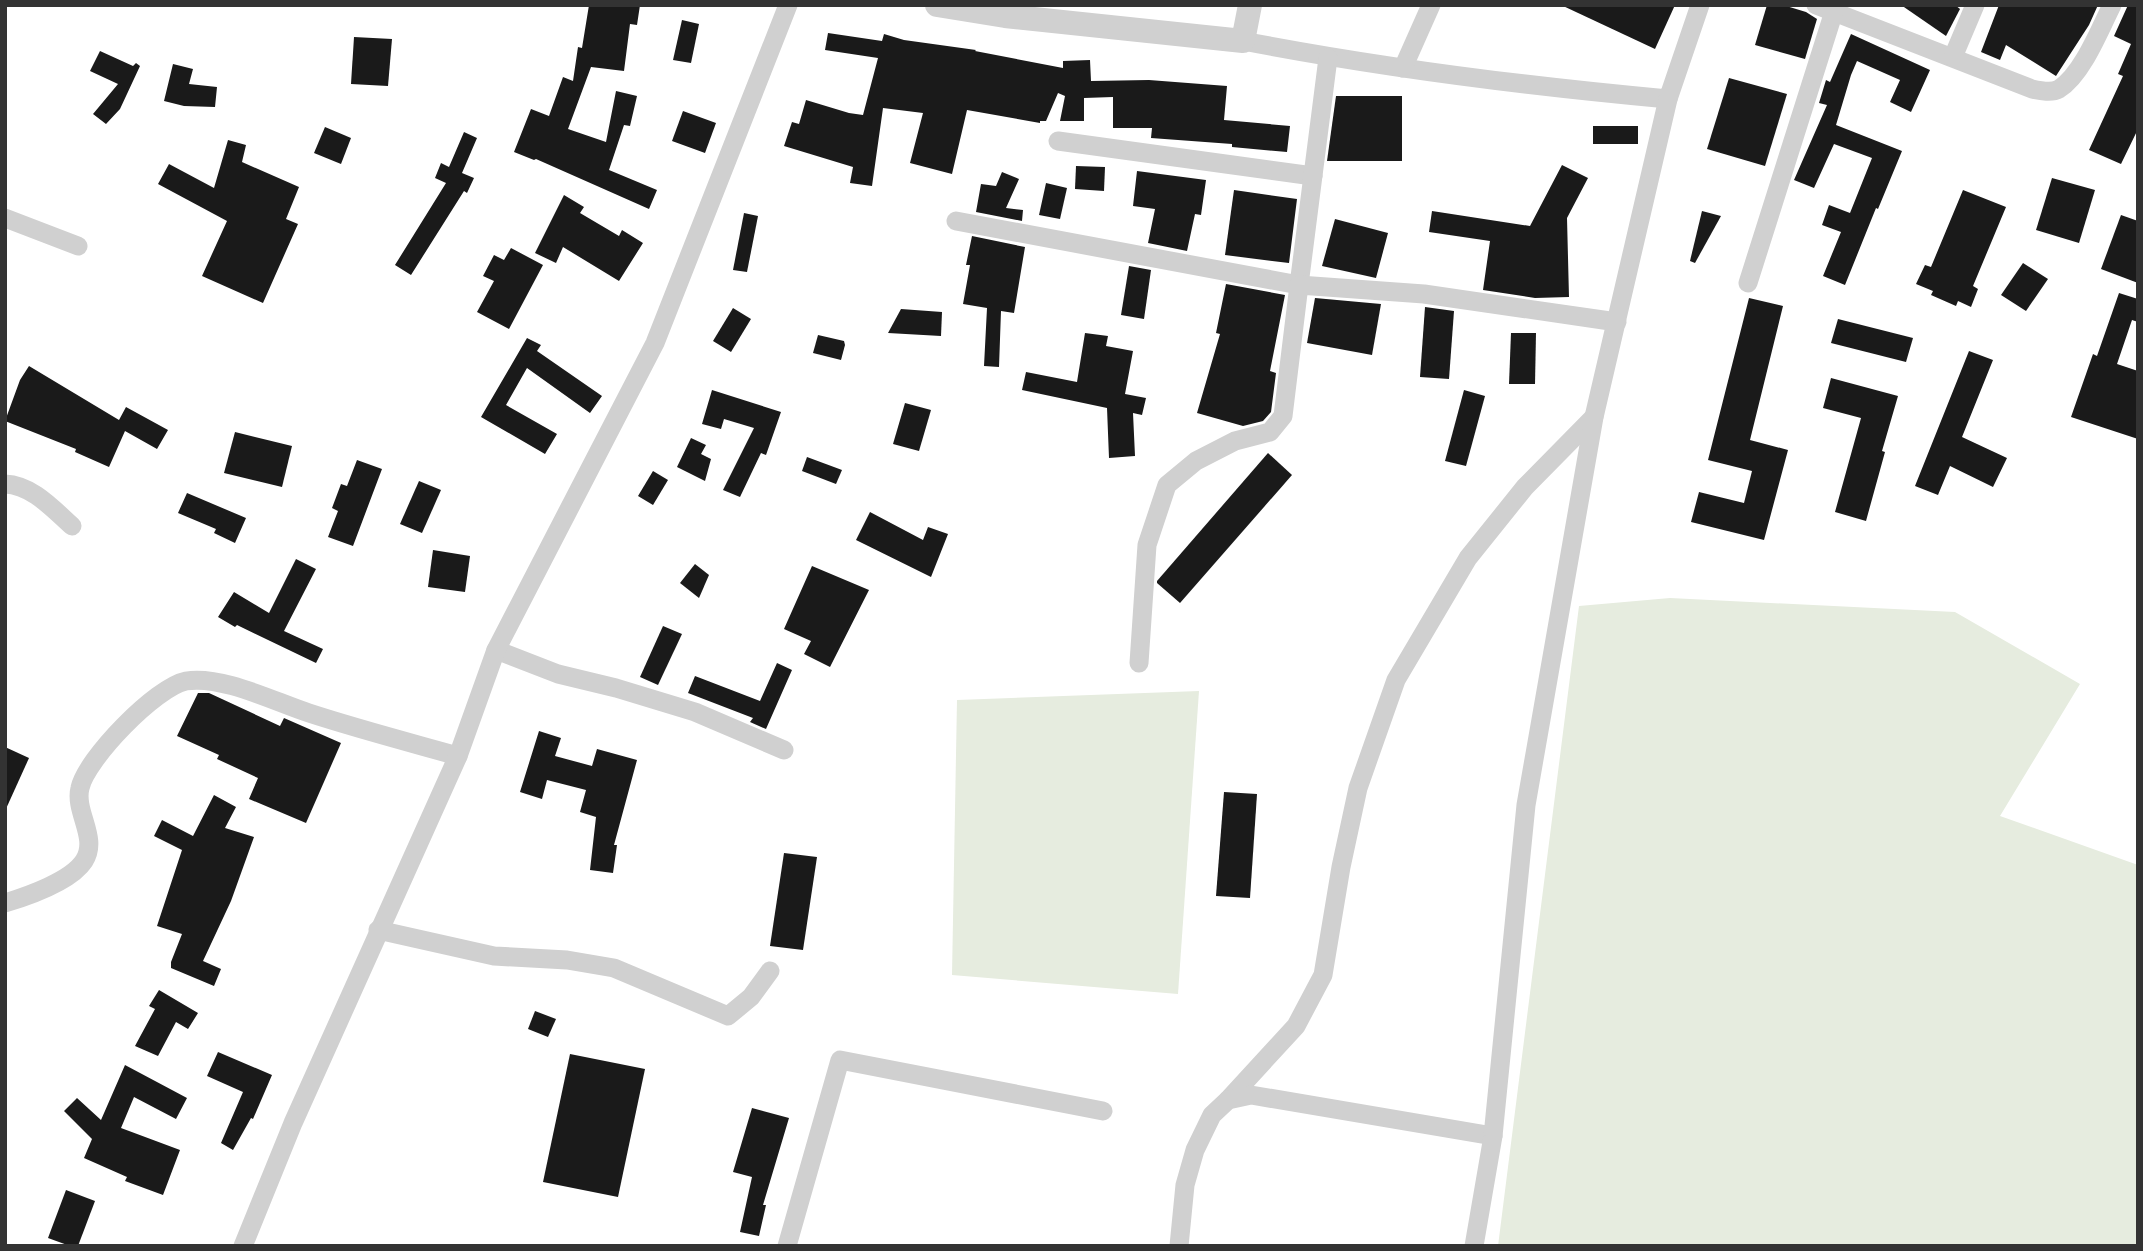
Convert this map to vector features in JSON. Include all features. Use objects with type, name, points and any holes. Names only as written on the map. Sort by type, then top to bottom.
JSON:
[{"type":"street","points":[[243,1246],[293,1123],[458,756],[496,650],[655,343],[788,5]]},
{"type":"street","points":[[937,5],[1005,16],[1243,41],[1328,58],[1583,91],[1668,99]]},
{"type":"street","points":[[1243,41],[1250,5]]},
{"type":"street","points":[[1403,68],[1431,5]]},
{"type":"street","points":[[1474,1246],[1493,1136],[1526,806],[1594,417],[1668,99],[1700,5]]},
{"type":"street","points":[[1953,57],[1975,5]]},
{"type":"street","points":[[1748,283],[1829,7],[2032,89],[2047,92],[2059,89],[2077,71],[2112,5]]},
{"type":"street","points":[[1139,663],[1147,545],[1167,485],[1196,461],[1235,441],[1270,432],[1283,416],[1328,58]]},
{"type":"street","points":[[1058,141],[1313,176]]},
{"type":"street","points":[[5,218],[78,246]]},
{"type":"street","points":[[956,221],[1299,285],[1424,294],[1617,323]]},
{"type":"street","points":[[1179,1246],[1185,1185],[1195,1150],[1212,1115],[1296,1026],[1323,975],[1341,867],[1358,788],[1396,680],[1468,558],[1525,487],[1594,417]]},
{"type":"street","points":[[5,484],[19,484],[43,500],[72,526]]},
{"type":"street","points":[[496,650],[558,674],[617,688],[695,712],[784,750]]},
{"type":"street","points":[[5,903],[31,894],[73,872],[85,860],[89,845],[80,807],[79,789],[88,769],[122,726],[160,694],[185,681],[210,682],[250,691],[310,713],[458,756]]},
{"type":"street","points":[[379,930],[494,956],[567,960],[614,968],[728,1016],[751,997],[770,971]]},
{"type":"street","points":[[787,1246],[840,1060],[1102,1111]]},
{"type":"street","points":[[1228,1100],[1251,1095],[1493,1136]]},
{"type":"shaded area","points":[[1670,598],[1955,612],[2080,684],[2000,816],[2138,865],[2138,1246],[1498,1246],[1579,606]]},
{"type":"shaded area","points":[[1199,691],[1178,994],[952,975],[957,700]]},
{"type":"building","points":[[589,5],[640,5],[637,25],[630,24],[624,71],[591,67],[568,129],[606,142],[616,91],[637,96],[630,126],[624,125],[609,170],[657,190],[649,209],[536,159],[514,152],[531,109],[549,116],[563,77],[573,81],[578,47],[582,48]]},
{"type":"building","points":[[1561,5],[1675,5],[1655,49]]},
{"type":"building","points":[[1767,5],[1783,5],[1806,12],[1817,19],[1805,59],[1755,45]]},
{"type":"building","points":[[1901,5],[1955,5],[1960,9],[1946,36]]},
{"type":"building","points":[[1999,5],[2098,5],[2089,25],[2056,76],[2006,45],[2000,60],[1981,52]]},
{"type":"building","points":[[2128,5],[2138,5],[2138,129],[2121,164],[2089,150],[2123,76],[2118,74],[2131,44],[2114,36]]},
{"type":"building","points":[[682,20],[699,24],[691,63],[673,60]]},
{"type":"building","points":[[828,33],[882,41],[884,34],[904,40],[976,50],[1063,68],[1063,61],[1090,60],[1091,81],[1149,80],[1227,86],[1224,120],[1290,126],[1287,152],[1232,147],[1232,144],[1151,138],[1152,128],[1113,128],[1113,97],[1084,98],[1084,121],[1060,121],[1065,96],[1058,93],[1046,121],[1040,123],[967,110],[952,174],[910,163],[923,113],[883,108],[872,186],[850,183],[853,167],[784,146],[792,122],[799,124],[806,100],[863,115],[878,58],[825,50]]},
{"type":"building","points":[[1851,34],[1930,70],[1911,112],[1890,102],[1900,80],[1857,61],[1851,75],[1836,125],[1902,151],[1845,285],[1823,276],[1841,232],[1822,225],[1829,205],[1850,213],[1872,158],[1834,144],[1814,188],[1794,180],[1827,105],[1819,103],[1826,80],[1830,82]]},
{"type":"building","points":[[354,37],[392,39],[388,86],[351,84]]},
{"type":"building","points":[[100,51],[133,66],[136,63],[140,66],[120,109],[106,124],[93,114],[118,84],[90,71]]},
{"type":"building","points":[[173,64],[193,69],[189,84],[217,87],[215,107],[184,106],[164,101]]},
{"type":"building","points":[[1729,78],[1787,94],[1765,166],[1707,149]]},
{"type":"building","points":[[1336,96],[1402,96],[1402,161],[1327,161]]},
{"type":"building","points":[[683,111],[716,123],[705,153],[672,141]]},
{"type":"building","points":[[1593,126],[1638,126],[1638,144],[1593,144]]},
{"type":"building","points":[[325,127],[351,138],[341,164],[314,153]]},
{"type":"building","points":[[464,132],[477,138],[462,173],[474,178],[467,193],[464,191],[411,275],[395,265],[446,183],[435,178],[441,163],[449,167]]},
{"type":"building","points":[[228,140],[246,145],[242,162],[299,187],[286,219],[298,224],[263,303],[202,276],[227,221],[158,184],[169,164],[214,188]]},
{"type":"building","points":[[1562,165],[1588,178],[1567,218],[1569,297],[1535,298],[1483,290],[1490,241],[1429,232],[1432,211],[1530,226]]},
{"type":"building","points":[[1076,166],[1105,167],[1104,191],[1075,189]]},
{"type":"building","points":[[1137,171],[1206,180],[1201,215],[1195,214],[1187,251],[1148,243],[1155,209],[1133,206]]},
{"type":"building","points":[[1002,172],[1019,179],[1006,208],[1023,210],[1022,221],[976,212],[981,184],[996,186]]},
{"type":"building","points":[[2052,178],[2095,190],[2079,243],[2036,230]]},
{"type":"building","points":[[1046,183],[1067,188],[1060,219],[1039,215]]},
{"type":"building","points":[[1234,190],[1297,199],[1289,263],[1225,255]]},
{"type":"building","points":[[1963,190],[2006,207],[1973,286],[1978,289],[1971,307],[1958,301],[1956,306],[1931,295],[1933,291],[1916,284],[1925,265],[1931,267]]},
{"type":"building","points":[[564,195],[584,207],[580,213],[619,236],[622,230],[643,243],[619,281],[563,247],[556,263],[535,253]]},
{"type":"building","points":[[1702,211],[1721,216],[1695,263],[1690,261]]},
{"type":"building","points":[[744,213],[758,216],[747,272],[733,270]]},
{"type":"building","points":[[2121,215],[2138,221],[2138,283],[2101,269]]},
{"type":"building","points":[[1335,219],[1388,233],[1376,278],[1322,266]]},
{"type":"building","points":[[972,236],[1025,247],[1014,313],[1001,311],[999,367],[984,366],[987,308],[963,304],[970,265],[966,265]]},
{"type":"building","points":[[511,248],[543,265],[509,329],[477,312],[494,281],[483,276],[494,255],[504,260]]},
{"type":"building","points":[[2023,263],[2048,279],[2026,311],[2001,295]]},
{"type":"building","points":[[1129,266],[1151,270],[1144,319],[1121,315]]},
{"type":"building","points":[[1226,284],[1285,295],[1270,371],[1276,373],[1271,412],[1263,421],[1243,426],[1197,413],[1220,334],[1216,333]]},
{"type":"building","points":[[2119,293],[2138,299],[2138,322],[2132,320],[2117,364],[2138,371],[2138,439],[2071,417],[2093,354],[2097,356]]},
{"type":"building","points":[[1315,298],[1381,304],[1372,355],[1307,343]]},
{"type":"building","points":[[1749,298],[1783,306],[1750,440],[1788,450],[1764,540],[1691,522],[1699,492],[1744,503],[1752,471],[1708,460]]},
{"type":"building","points":[[1425,307],[1454,311],[1449,379],[1420,377]]},
{"type":"building","points":[[733,308],[751,319],[731,352],[713,341]]},
{"type":"building","points":[[901,309],[942,312],[941,336],[888,333]]},
{"type":"building","points":[[1838,319],[1913,338],[1906,362],[1831,343]]},
{"type":"building","points":[[1085,333],[1108,336],[1106,346],[1133,351],[1125,394],[1146,398],[1142,415],[1133,413],[1135,456],[1109,458],[1107,408],[1022,390],[1026,372],[1077,382]]},
{"type":"building","points":[[1511,333],[1536,333],[1535,384],[1509,384]]},
{"type":"building","points":[[818,335],[844,341],[841,360],[813,353]]},
{"type":"building","points":[[527,338],[541,345],[537,351],[602,396],[590,413],[527,368],[506,405],[557,434],[545,454],[481,417]]},
{"type":"building","points":[[1969,351],[1993,360],[1962,437],[2007,458],[1993,487],[1950,466],[1938,495],[1915,486]]},
{"type":"building","points":[[29,366],[119,420],[126,407],[168,430],[157,449],[125,431],[109,467],[75,452],[76,449],[5,421],[20,380]]},
{"type":"building","points":[[1831,378],[1898,396],[1866,521],[1835,512],[1861,418],[1823,408]]},
{"type":"building","points":[[712,390],[781,412],[766,455],[761,453],[740,497],[723,490],[754,428],[724,419],[721,429],[702,424]]},
{"type":"building","points":[[1464,390],[1485,396],[1466,466],[1445,461]]},
{"type":"building","points":[[905,403],[931,410],[919,451],[893,444]]},
{"type":"building","points":[[235,432],[292,446],[282,487],[224,473]]},
{"type":"building","points":[[691,438],[706,445],[701,454],[711,459],[705,481],[677,467]]},
{"type":"building","points":[[1268,453],[1292,475],[1180,603],[1157,581]]},
{"type":"building","points":[[807,457],[842,470],[836,484],[802,471]]},
{"type":"building","points":[[357,460],[382,469],[353,546],[328,537],[338,511],[332,508],[341,484],[347,486]]},
{"type":"building","points":[[653,471],[668,480],[653,505],[638,496]]},
{"type":"building","points":[[419,481],[441,490],[422,533],[400,524]]},
{"type":"building","points":[[187,493],[246,518],[235,543],[214,533],[216,529],[178,513]]},
{"type":"building","points":[[870,512],[923,540],[928,527],[948,534],[931,577],[856,540]]},
{"type":"building","points":[[433,550],[470,556],[465,592],[428,587]]},
{"type":"building","points":[[296,559],[316,569],[284,631],[323,649],[316,663],[218,617],[234,592],[269,613]]},
{"type":"building","points":[[695,564],[709,575],[699,598],[680,583]]},
{"type":"building","points":[[812,566],[869,590],[830,667],[804,654],[811,641],[784,629]]},
{"type":"building","points":[[663,626],[682,634],[658,685],[640,677]]},
{"type":"building","points":[[777,663],[792,670],[766,729],[750,722],[753,718],[688,693],[695,676],[760,701]]},
{"type":"building","points":[[198,693],[209,693],[280,726],[284,718],[341,743],[306,823],[249,799],[258,778],[217,759],[219,755],[177,736]]},
{"type":"building","points":[[539,731],[561,738],[555,756],[592,766],[597,749],[637,760],[614,845],[617,845],[613,873],[590,870],[596,817],[580,812],[586,790],[547,780],[542,799],[520,792]]},
{"type":"building","points":[[5,747],[29,758],[5,811]]},
{"type":"building","points":[[1224,792],[1257,794],[1250,898],[1216,896]]},
{"type":"building","points":[[214,795],[236,807],[225,828],[254,837],[231,901],[203,961],[221,969],[214,986],[171,968],[182,934],[157,926],[182,850],[154,836],[162,820],[193,836]]},
{"type":"building","points":[[784,853],[817,857],[803,950],[770,946]]},
{"type":"building","points":[[159,990],[198,1013],[188,1029],[176,1022],[158,1056],[135,1046],[155,1009],[149,1006]]},
{"type":"building","points":[[535,1011],[556,1019],[548,1037],[528,1029]]},
{"type":"building","points":[[218,1052],[272,1075],[253,1119],[251,1118],[233,1150],[221,1143],[243,1092],[207,1076]]},
{"type":"building","points":[[570,1054],[645,1069],[618,1197],[543,1182]]},
{"type":"building","points":[[125,1065],[187,1098],[176,1119],[134,1097],[121,1128],[180,1150],[163,1195],[125,1181],[127,1177],[84,1158],[92,1139],[64,1111],[77,1098],[101,1120]]},
{"type":"building","points":[[752,1108],[789,1118],[763,1205],[766,1205],[759,1236],[740,1232],[752,1177],[733,1172]]},
{"type":"building","points":[[66,1190],[95,1201],[78,1246],[48,1238]]}]
